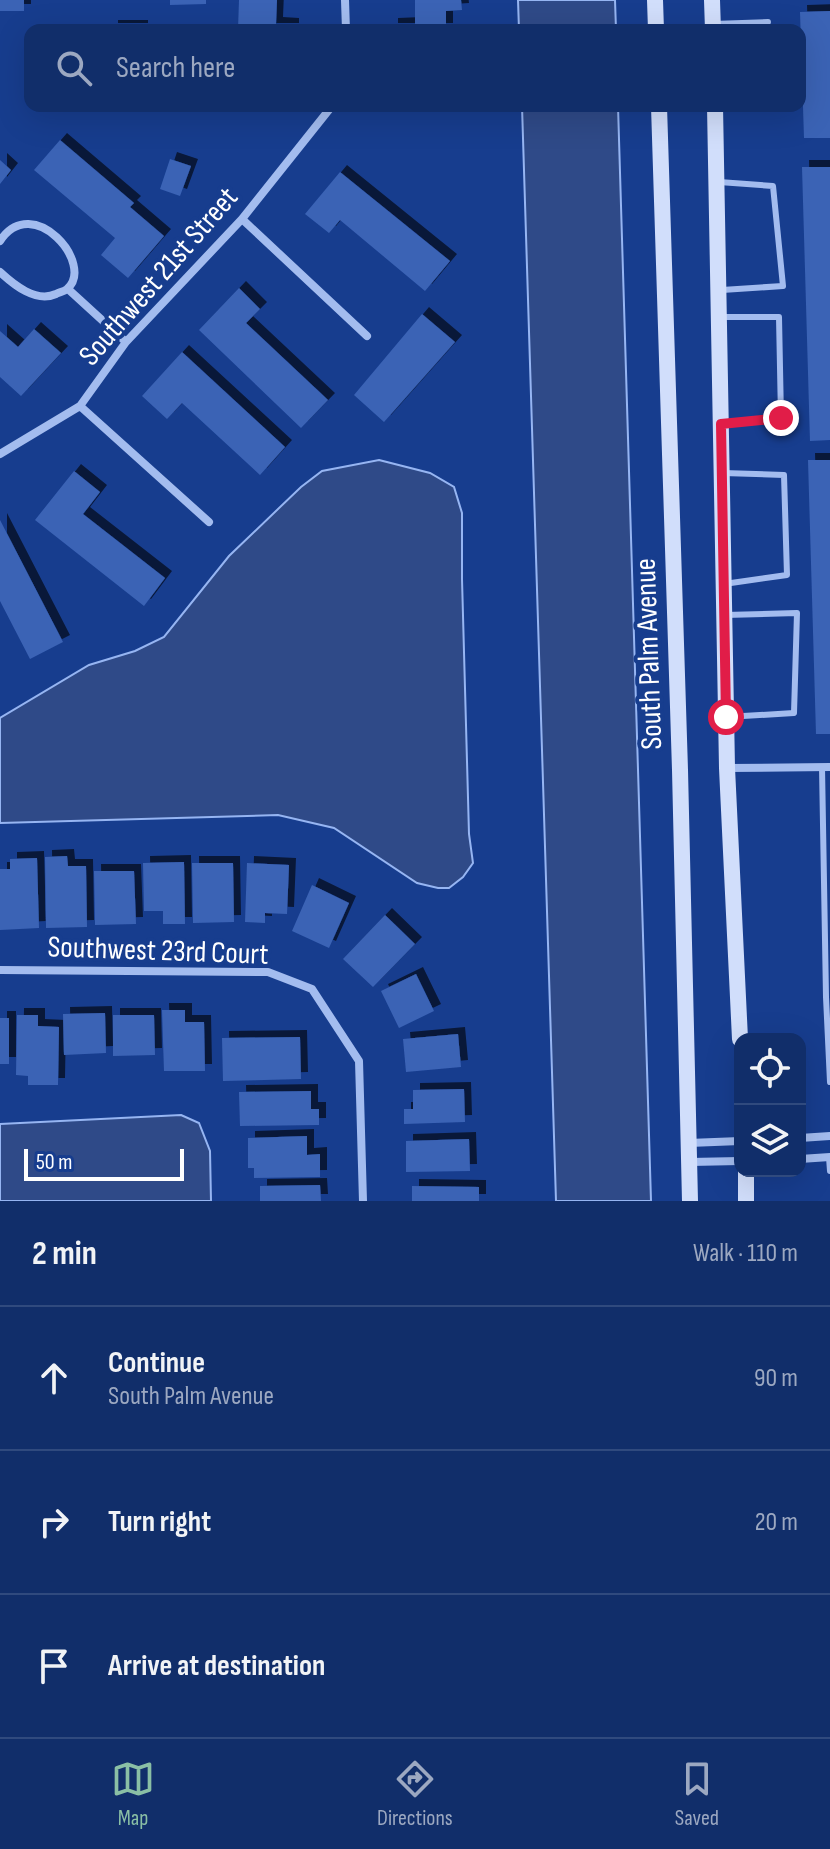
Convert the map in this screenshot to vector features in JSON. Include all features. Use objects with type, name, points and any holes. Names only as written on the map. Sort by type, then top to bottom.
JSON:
[{"type":"main road","points":[[655,0],[656,24]]},
{"type":"main road","points":[[712,0],[713,24]]},
{"type":"main road","name":"South Palm Avenue","points":[[659,112],[690,1201]]},
{"type":"main road","points":[[715,112],[727,768],[740,1033]]},
{"type":"main road","points":[[746,1177],[746,1201]]},
{"type":"street","points":[[345,0],[346,24]]},
{"type":"street","name":"Southwest 21st Street","points":[[0,454],[80,406],[126,342],[242,219],[327,112]]},
{"type":"street","points":[[242,219],[367,336]]},
{"type":"street","points":[[0,241],[5,233],[16,226],[30,223],[47,229],[69,251],[74,263],[74,278],[68,289],[50,297],[27,292],[0,272]]},
{"type":"street","points":[[68,289],[126,342]]},
{"type":"street","points":[[80,406],[209,522]]},
{"type":"street","points":[[727,768],[826,767]]},
{"type":"street","name":"Southwest 23rd Court","points":[[0,970],[268,972],[312,989],[359,1061],[363,1201]]},
{"type":"street","points":[[806,1138],[830,1136]]},
{"type":"street","points":[[688,1143],[734,1141]]},
{"type":"street","points":[[806,1159],[830,1157]]},
{"type":"street","points":[[689,1162],[734,1161]]},
{"type":"lane","points":[[746,24],[768,22]]},
{"type":"lane","points":[[716,182],[773,186],[783,286],[718,291]]},
{"type":"lane","points":[[719,317],[779,317],[781,403],[781,418],[721,424]]},
{"type":"lane","points":[[722,473],[784,475],[787,575],[724,584]]},
{"type":"lane","points":[[724,615],[797,613],[794,713],[726,717]]},
{"type":"lane","points":[[826,767],[826,997],[830,1082]]},
{"type":"lane","points":[[830,1157],[830,1171]]},
{"type":"water","points":[[518,0],[615,0],[616,24],[519,24]]},
{"type":"water","points":[[522,112],[618,112],[651,1201],[556,1201]]},
{"type":"water","points":[[379,460],[430,473],[454,487],[462,513],[469,834],[473,863],[463,877],[449,888],[417,883],[334,828],[278,815],[0,823],[0,718],[89,665],[135,651],[164,637],[229,556],[301,487],[322,471]]},
{"type":"water","points":[[181,1115],[199,1123],[210,1151],[211,1201],[0,1201],[0,1124]]},
{"type":"building","points":[[0,0],[24,0],[24,11],[0,11]]},
{"type":"building","points":[[170,0],[206,0],[206,4],[170,5]]},
{"type":"building","points":[[239,0],[277,0],[276,24],[238,24]]},
{"type":"building","points":[[415,0],[461,0],[462,10],[446,11],[446,24],[415,24]]},
{"type":"building","points":[[830,11],[830,138],[804,138],[806,24],[800,24],[800,12]]},
{"type":"building","points":[[60,140],[134,203],[130,207],[164,236],[128,278],[101,255],[115,238],[34,170]]},
{"type":"building","points":[[170,159],[191,166],[180,196],[160,189]]},
{"type":"building","points":[[0,160],[11,170],[0,184]]},
{"type":"building","points":[[802,167],[830,167],[830,440],[810,441]]},
{"type":"building","points":[[340,172],[450,261],[425,291],[340,220],[329,233],[305,214]]},
{"type":"building","points":[[239,288],[260,309],[246,323],[328,400],[301,428],[199,330]]},
{"type":"building","points":[[422,314],[455,342],[384,422],[354,395]]},
{"type":"building","points":[[34,329],[61,353],[21,396],[0,377],[0,331],[18,347]]},
{"type":"building","points":[[182,352],[285,447],[260,475],[182,403],[167,419],[142,396]]},
{"type":"building","points":[[808,460],[830,460],[830,734],[816,734]]},
{"type":"building","points":[[74,471],[100,492],[83,514],[165,578],[144,606],[35,520]]},
{"type":"building","points":[[0,520],[63,642],[30,659],[0,601]]},
{"type":"building","points":[[67,856],[68,866],[86,866],[87,927],[46,928],[45,857]]},
{"type":"building","points":[[37,858],[39,928],[0,930],[0,869],[10,869],[10,859]]},
{"type":"building","points":[[184,862],[185,924],[163,924],[163,911],[144,911],[143,863]]},
{"type":"building","points":[[192,863],[233,863],[234,922],[193,923]]},
{"type":"building","points":[[247,863],[289,865],[287,914],[265,913],[265,923],[245,922]]},
{"type":"building","points":[[94,871],[134,871],[136,924],[95,925]]},
{"type":"building","points":[[312,885],[349,903],[329,948],[292,931]]},
{"type":"building","points":[[385,915],[415,944],[373,987],[343,959]]},
{"type":"building","points":[[416,974],[434,1011],[399,1028],[381,991]]},
{"type":"building","points":[[162,1010],[185,1010],[185,1022],[204,1022],[205,1071],[164,1071]]},
{"type":"building","points":[[105,1013],[106,1053],[64,1055],[63,1014]]},
{"type":"building","points":[[17,1015],[38,1015],[38,1026],[59,1027],[58,1085],[28,1085],[28,1076],[16,1075]]},
{"type":"building","points":[[113,1015],[154,1015],[155,1055],[113,1056]]},
{"type":"building","points":[[0,1018],[9,1018],[9,1064],[0,1064]]},
{"type":"building","points":[[458,1034],[461,1067],[406,1072],[403,1039]]},
{"type":"building","points":[[300,1037],[301,1079],[223,1081],[222,1038]]},
{"type":"building","points":[[464,1089],[465,1122],[404,1124],[404,1109],[413,1109],[413,1090]]},
{"type":"building","points":[[311,1091],[311,1109],[319,1109],[319,1125],[240,1126],[239,1092]]},
{"type":"building","points":[[307,1136],[307,1155],[320,1154],[320,1177],[254,1178],[254,1168],[248,1168],[248,1138]]},
{"type":"building","points":[[469,1139],[470,1171],[406,1172],[406,1141]]},
{"type":"building","points":[[320,1185],[321,1201],[260,1201],[260,1186]]},
{"type":"building","points":[[412,1186],[479,1187],[479,1201],[412,1201]]},
{"type":"route","points":[[726,717],[721,424],[781,418]]}]
